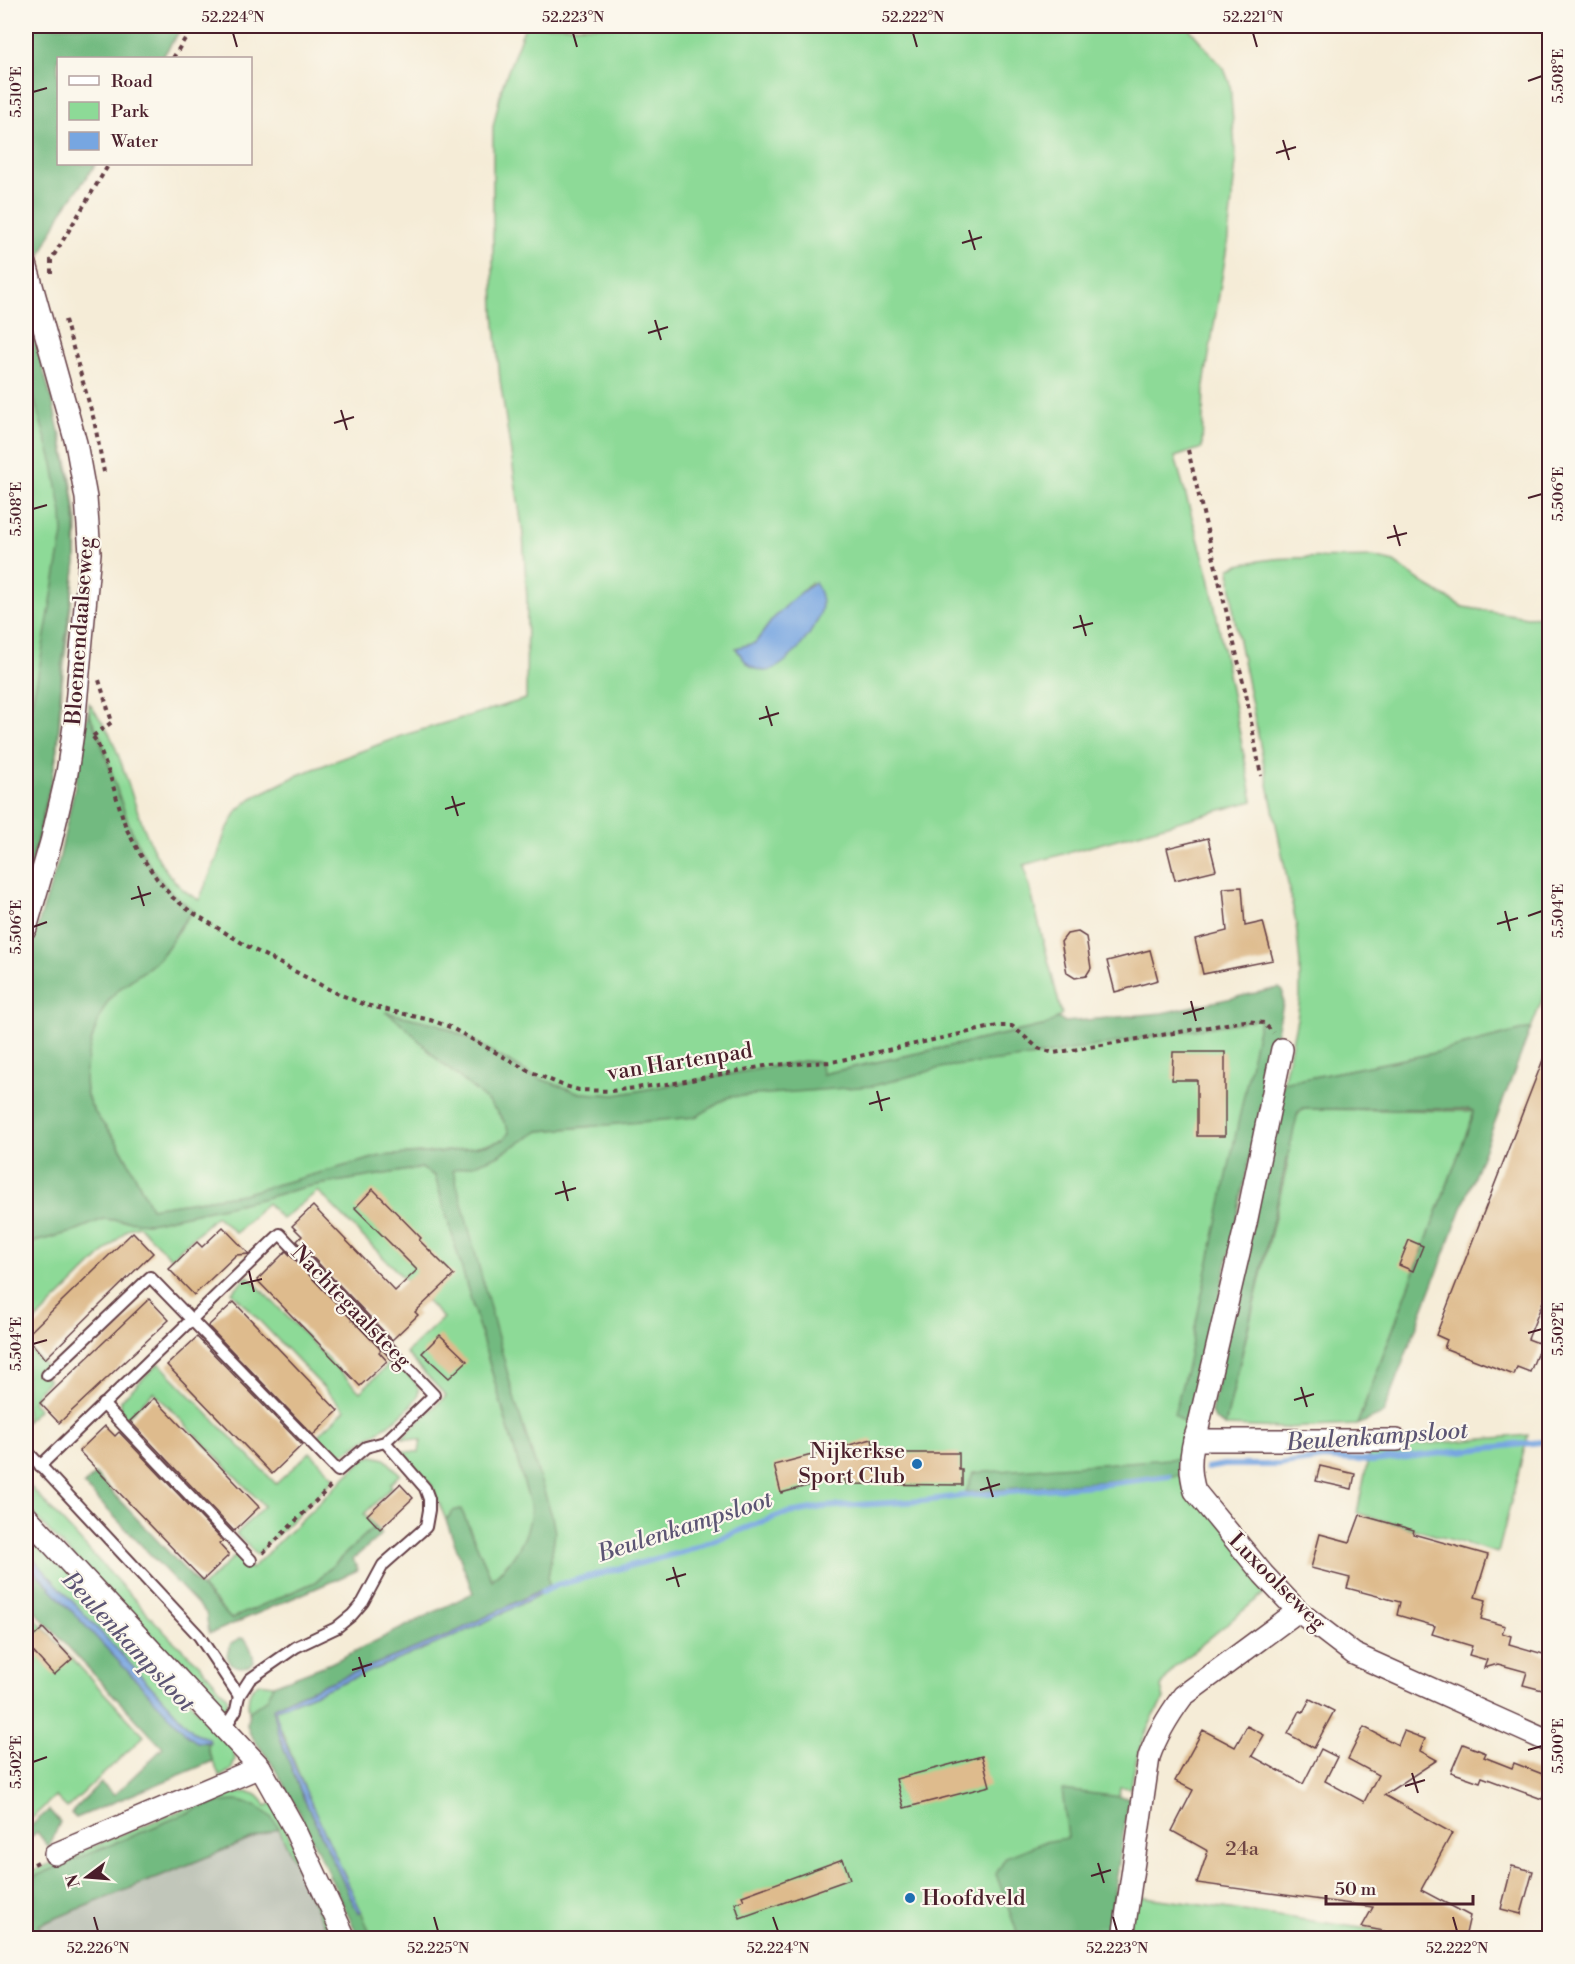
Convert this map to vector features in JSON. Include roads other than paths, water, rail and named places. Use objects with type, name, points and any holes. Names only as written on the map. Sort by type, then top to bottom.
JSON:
[{"type":"street","name":"Bloemendaalseweg","points":[[26,264],[74,434],[86,498],[90,553],[74,726],[67,773],[51,842],[26,928]]},
{"type":"street","name":"Luxoolseweg","points":[[1282,1049],[1246,1223],[1190,1460],[1191,1478],[1195,1491],[1263,1574],[1298,1611],[1354,1654],[1550,1742]]},
{"type":"street","points":[[1194,1440],[1397,1440]]},
{"type":"street","points":[[26,1516],[260,1767],[293,1826],[345,1938]]},
{"type":"street","points":[[1123,1938],[1149,1757],[1155,1739],[1169,1714],[1183,1696],[1298,1611]]},
{"type":"street","points":[[55,1854],[260,1767]]},
{"type":"lane","name":"Nachtegaalsteeg","points":[[40,1466],[190,1319],[280,1234],[434,1395],[385,1442],[366,1447],[338,1471],[190,1319]]},
{"type":"lane","points":[[47,1375],[150,1277],[190,1319]]},
{"type":"lane","points":[[103,1404],[251,1560]]},
{"type":"lane","points":[[225,1728],[236,1710],[239,1696],[250,1679],[296,1647],[336,1628],[352,1616],[363,1602],[383,1565],[426,1527],[429,1499],[425,1488],[385,1442]]},
{"type":"lane","points":[[26,1450],[198,1636],[239,1696]]},
{"type":"water","points":[[815,582],[822,604],[820,613],[801,645],[792,656],[773,669],[764,671],[751,666],[736,648],[755,643],[772,620],[794,598]]},
{"type":"water","points":[[26,1551],[195,1734],[208,1738],[210,1742],[197,1742],[188,1736],[26,1562]]},
{"type":"water","points":[[549,1586],[549,1590],[479,1625],[275,1710],[297,1772],[361,1911],[358,1913],[300,1790],[280,1738],[273,1708],[298,1695],[449,1635]]},
{"type":"waterway","name":"Beulenkampsloot","points":[[1207,1468],[1224,1465],[1279,1465],[1324,1458],[1372,1461],[1550,1441]]},
{"type":"waterway","name":"Beulenkampsloot","points":[[542,1592],[557,1585],[686,1551],[783,1514],[823,1507],[922,1501],[1169,1476]]},
{"type":"place","name":"Nijkerkse Sport Club","points":[[917,1464]]},
{"type":"place","name":"Hoofdveld","points":[[910,1898]]}]
